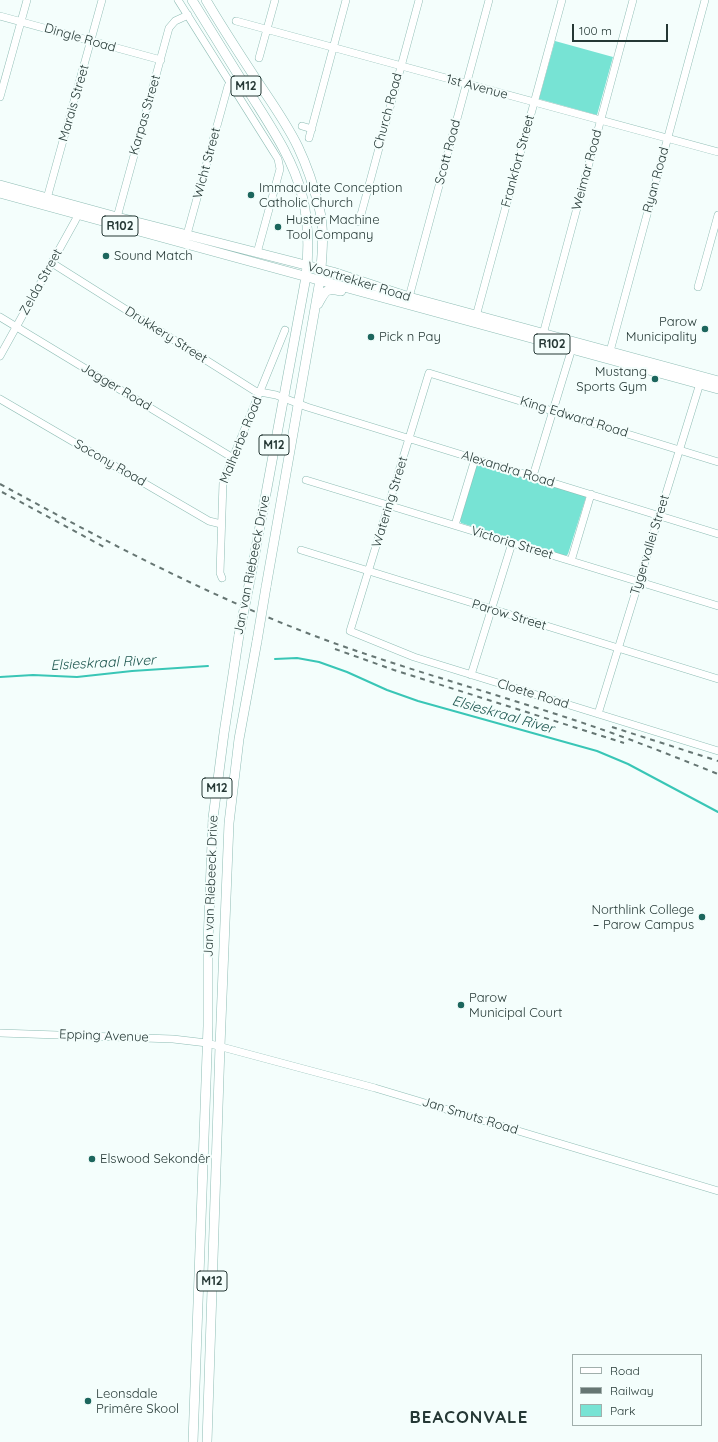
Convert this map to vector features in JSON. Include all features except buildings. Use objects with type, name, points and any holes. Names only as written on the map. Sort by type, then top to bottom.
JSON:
[{"type":"main road","name":"M12","points":[[192,0],[272,128],[296,177],[302,195],[308,228],[307,266]]},
{"type":"main road","name":"M12","points":[[206,0],[282,118],[298,147],[307,169],[319,207],[322,240],[321,269]]},
{"type":"main road","name":"Voortrekker Road","points":[[0,185],[46,202]]},
{"type":"main road","name":"Voortrekker Road","points":[[0,193],[46,202],[80,211],[186,240],[306,277],[370,294],[408,301],[573,345],[701,380],[718,388]]},
{"type":"main road","name":"Voortrekker Road","points":[[186,240],[257,253],[321,269],[356,279],[408,301]]},
{"type":"main road","name":"Jan van Riebeeck Drive","points":[[193,1442],[207,1043],[208,942],[213,818],[239,635],[307,266]]},
{"type":"main road","name":"Jan van Riebeeck Drive","points":[[207,1442],[229,823],[239,739],[299,404],[321,269]]},
{"type":"main road","points":[[314,310],[324,292],[331,289],[355,294],[370,294]]},
{"type":"main road","name":"Voortrekker Road","points":[[701,380],[718,381]]},
{"type":"street","points":[[0,97],[27,0]]},
{"type":"street","name":"Marais Street","points":[[46,202],[102,0]]},
{"type":"street","points":[[178,0],[278,159],[280,165],[257,253]]},
{"type":"street","points":[[259,58],[275,0]]},
{"type":"street","points":[[309,138],[346,0]]},
{"type":"street","name":"Church Road","points":[[359,222],[418,0]]},
{"type":"street","name":"Scott Road","points":[[408,301],[489,0]]},
{"type":"street","name":"Frankfort Street","points":[[475,319],[562,0]]},
{"type":"street","name":"Weimar Road","points":[[542,337],[633,0]]},
{"type":"street","name":"Ryan Road","points":[[609,356],[705,0]]},
{"type":"street","name":"Karpas Street","points":[[116,221],[172,23],[188,15]]},
{"type":"street","name":"Dingle Road","points":[[0,16],[161,60]]},
{"type":"street","name":"1st Avenue","points":[[236,21],[718,152]]},
{"type":"street","name":"Wicht Street","points":[[186,240],[228,86],[231,84]]},
{"type":"street","points":[[302,126],[312,129]]},
{"type":"street","name":"Zelda Street","points":[[0,356],[80,211]]},
{"type":"street","points":[[698,288],[718,215]]},
{"type":"street","name":"Drukkery Street","points":[[52,264],[255,391],[283,398],[299,404]]},
{"type":"street","name":"Jagger Road","points":[[0,317],[233,458]]},
{"type":"street","name":"Malherbe Road","points":[[222,578],[220,573],[222,487],[285,330]]},
{"type":"street","points":[[532,476],[573,345]]},
{"type":"street","name":"King Edward Road","points":[[429,373],[718,462]]},
{"type":"street","name":"Watering Street","points":[[350,631],[429,373]]},
{"type":"street","name":"Tygervallei Street","points":[[598,714],[701,380]]},
{"type":"street","name":"Socony Road","points":[[0,399],[209,521],[221,524]]},
{"type":"street","name":"Alexandra Road","points":[[299,404],[718,534]]},
{"type":"street","points":[[455,525],[475,459]]},
{"type":"street","name":"Victoria Street","points":[[306,480],[455,525],[570,562],[718,606]]},
{"type":"street","points":[[570,562],[591,494]]},
{"type":"street","points":[[471,675],[512,543]]},
{"type":"street","name":"Parow Street","points":[[301,550],[718,679]]},
{"type":"street","name":"Cloete Road","points":[[350,631],[414,657],[718,751]]},
{"type":"street","name":"Epping Avenue","points":[[0,1033],[173,1039],[220,1046]]},
{"type":"street","name":"Jan Smuts Road","points":[[220,1046],[375,1088],[718,1191]]},
{"type":"green space","points":[[555,41],[613,57],[597,115],[539,99]]},
{"type":"green space","points":[[479,463],[586,497],[568,554],[566,556],[461,523],[460,521],[477,464]]},
{"type":"waterway","name":"Elsieskraal River","points":[[275,659],[297,658],[319,662],[418,701],[597,751],[628,764],[718,812]]},
{"type":"waterway","name":"Elsieskraal River","points":[[0,677],[33,675],[77,677],[132,671],[208,666]]},
{"type":"railway","points":[[0,484],[162,569],[288,626],[366,654],[612,733],[718,774]]},
{"type":"railway","points":[[2,492],[106,548]]},
{"type":"railway","points":[[335,649],[394,670],[624,743]]},
{"type":"railway","points":[[612,727],[718,761]]},
{"type":"place","name":"Immaculate Conception Catholic Church","points":[[251,195]]},
{"type":"place","name":"Huster Machine Tool Company","points":[[278,227]]},
{"type":"place","name":"Sound Match","points":[[106,256]]},
{"type":"place","name":"Parow Municipality","points":[[705,329]]},
{"type":"place","name":"Pick n Pay","points":[[371,337]]},
{"type":"place","name":"Mustang Sports Gym","points":[[655,379]]},
{"type":"place","name":"Northlink College – Parow Campus","points":[[702,917]]},
{"type":"place","name":"Parow Municipal Court","points":[[461,1005]]},
{"type":"place","name":"Elswood Sekondêr","points":[[92,1159]]},
{"type":"place","name":"Leonsdale Primêre Skool","points":[[88,1401]]},
{"type":"district","name":"BEACONVALE","points":[[469,1418]]}]
